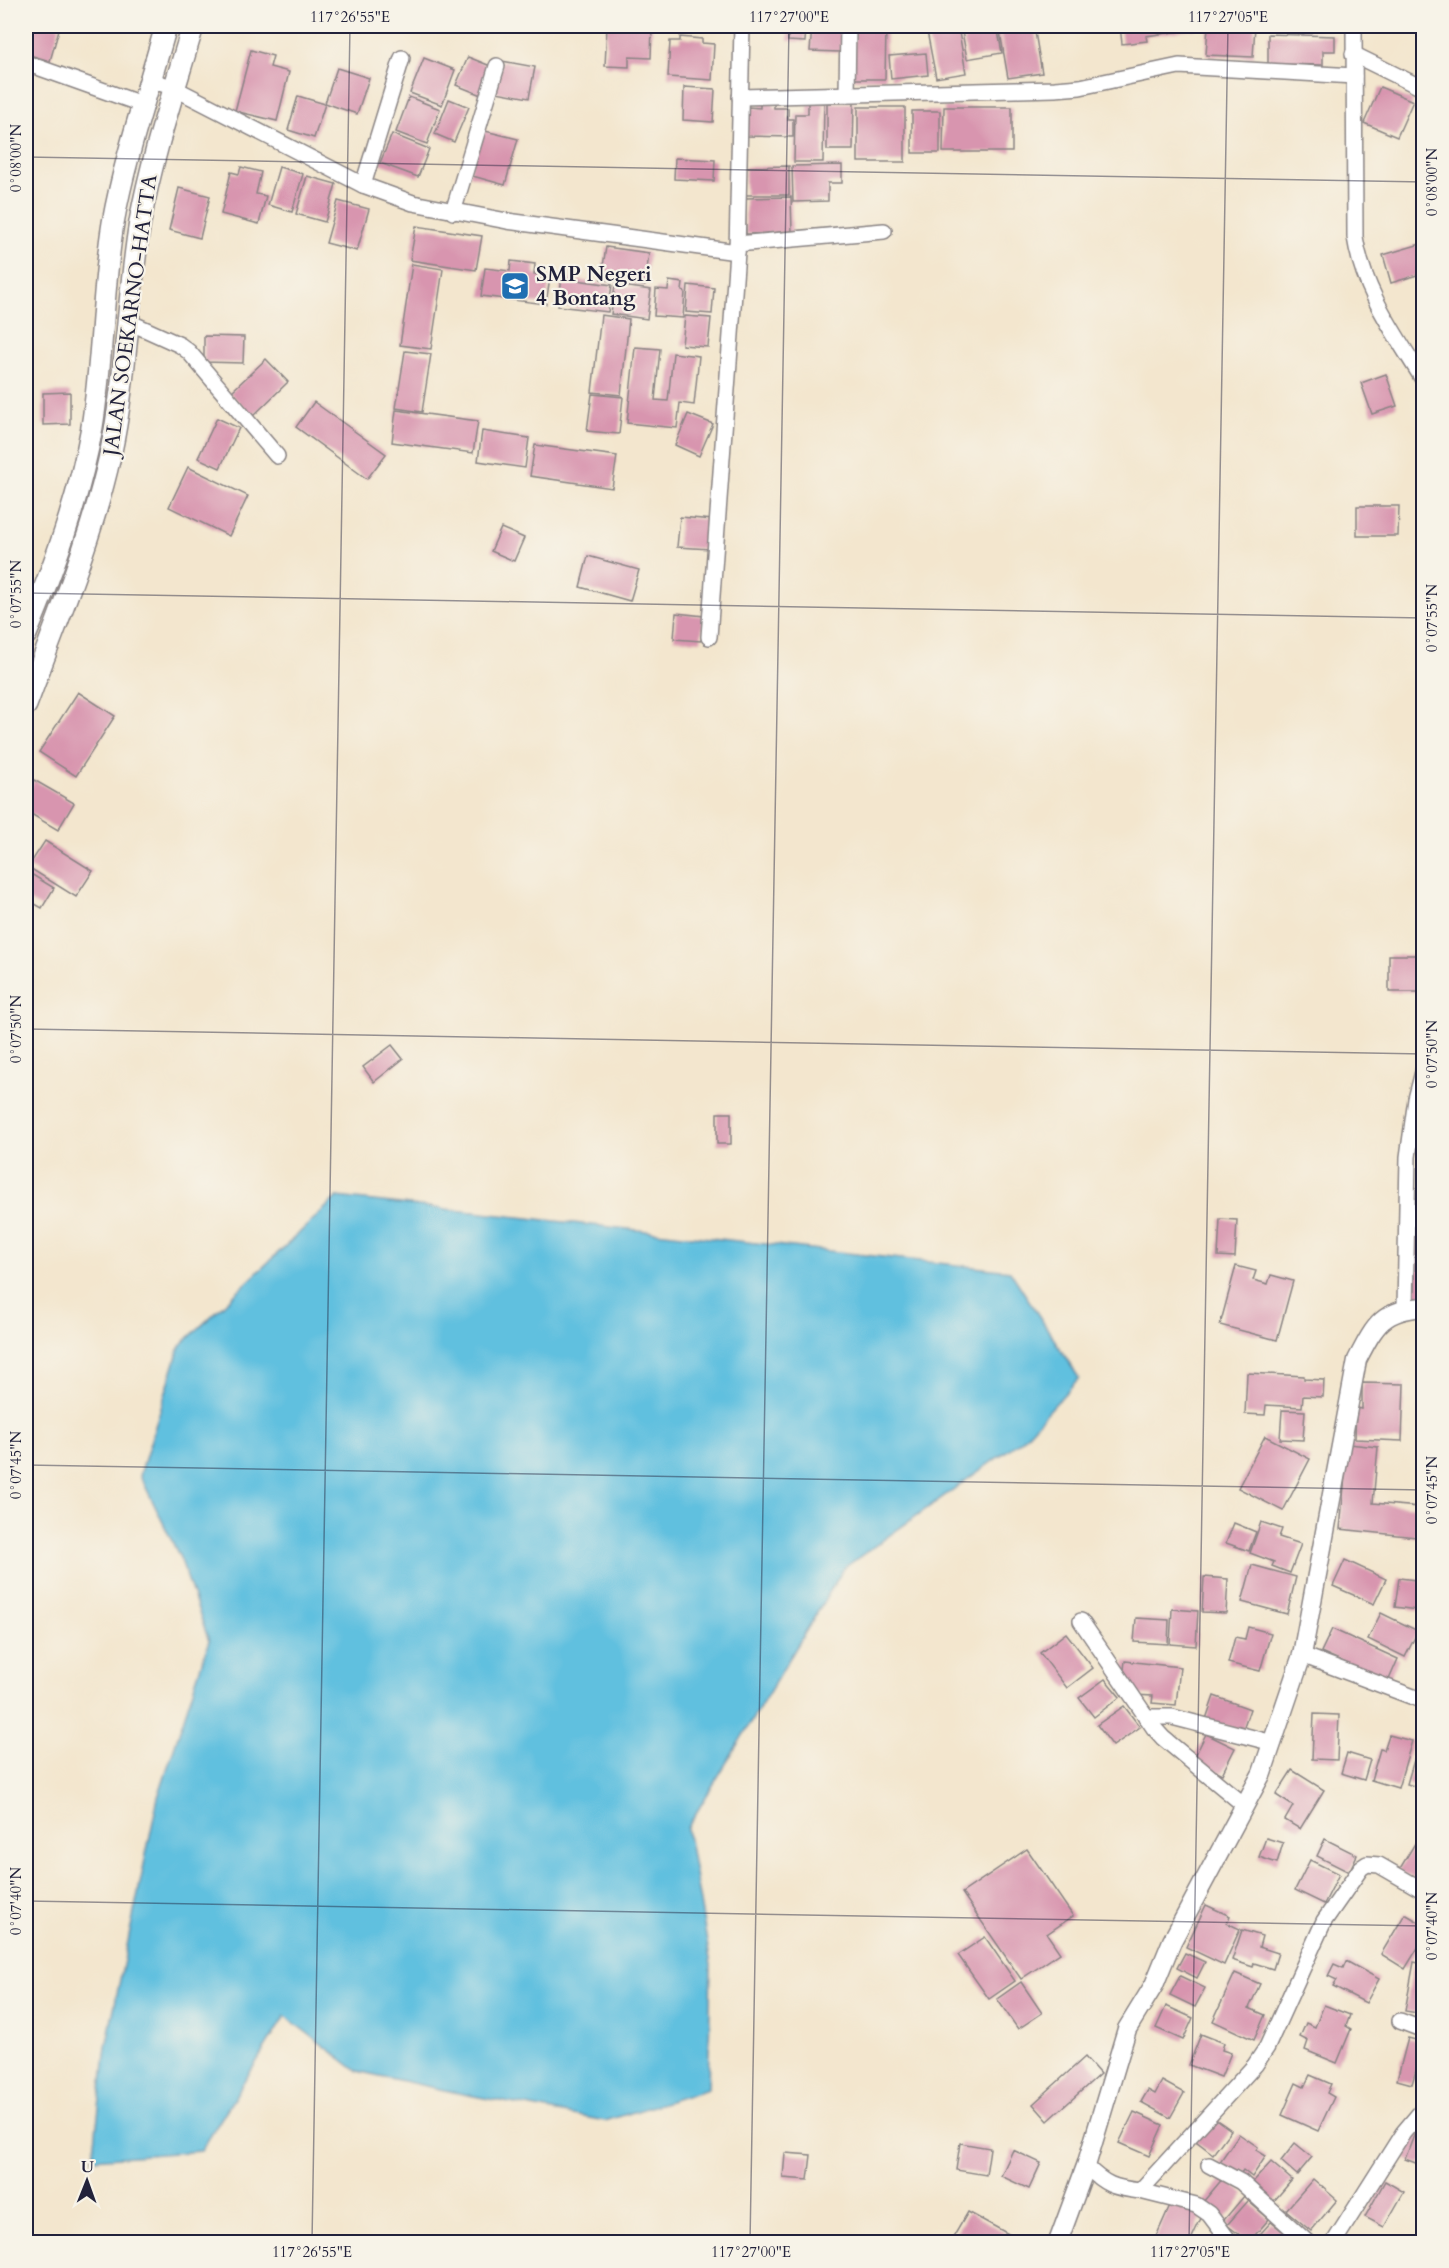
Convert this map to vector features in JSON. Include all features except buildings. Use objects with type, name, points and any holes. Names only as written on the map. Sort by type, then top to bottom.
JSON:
[{"type":"main road","name":"JALAN SOEKARNO-HATTA","points":[[26,634],[48,582],[83,475],[92,424],[113,223],[128,154],[166,26]]},
{"type":"main road","name":"JALAN SOEKARNO-HATTA","points":[[26,705],[96,510],[110,456],[118,414],[140,222],[151,170],[193,26]]},
{"type":"street","points":[[709,638],[737,248],[742,26]]},
{"type":"street","points":[[847,94],[848,26]]},
{"type":"street","points":[[1354,26],[1355,237],[1358,258],[1366,282],[1378,305],[1424,381]]},
{"type":"street","points":[[1353,54],[1424,89]]},
{"type":"street","points":[[363,185],[402,58]]},
{"type":"street","points":[[26,63],[144,105]]},
{"type":"street","points":[[453,212],[497,66]]},
{"type":"street","points":[[740,97],[1055,89],[1080,87],[1179,66],[1354,76]]},
{"type":"street","points":[[151,80],[174,88],[363,185],[413,203],[453,212],[518,223],[737,248],[885,231]]},
{"type":"street","points":[[129,322],[180,345],[189,352],[277,456]]},
{"type":"street","points":[[1404,1308],[1408,1157],[1424,1068]]},
{"type":"street","points":[[1058,2242],[1086,2166],[1127,2029],[1154,1985],[1172,1941],[1262,1773],[1273,1743],[1302,1655],[1358,1360],[1378,1324],[1390,1314],[1404,1308],[1424,1307]]},
{"type":"street","points":[[1082,1621],[1146,1717],[1163,1738],[1244,1805]]},
{"type":"street","points":[[1302,1655],[1424,1701]]},
{"type":"street","points":[[1146,1717],[1172,1717],[1273,1743]]},
{"type":"street","points":[[1140,2191],[1255,2065],[1267,2047],[1324,1921],[1361,1868],[1367,1864],[1379,1865],[1424,1891]]},
{"type":"street","points":[[1400,2021],[1424,2030]]},
{"type":"street","points":[[1334,2242],[1403,2133],[1424,2108]]},
{"type":"street","points":[[1209,2164],[1241,2182],[1307,2242]]},
{"type":"street","points":[[1086,2166],[1100,2181],[1117,2189],[1140,2191],[1196,2205],[1209,2214],[1230,2242]]},
{"type":"water","points":[[337,1197],[1010,1271],[1079,1378],[1022,1440],[844,1568],[687,1828],[711,1965],[708,2089],[605,2121],[357,2071],[285,2016],[201,2151],[93,2159],[106,2047],[158,1797],[209,1641],[181,1560],[140,1475],[180,1346]]},
{"type":"place","name":"SMP Negeri 4 Bontang","points":[[515,286]]}]
